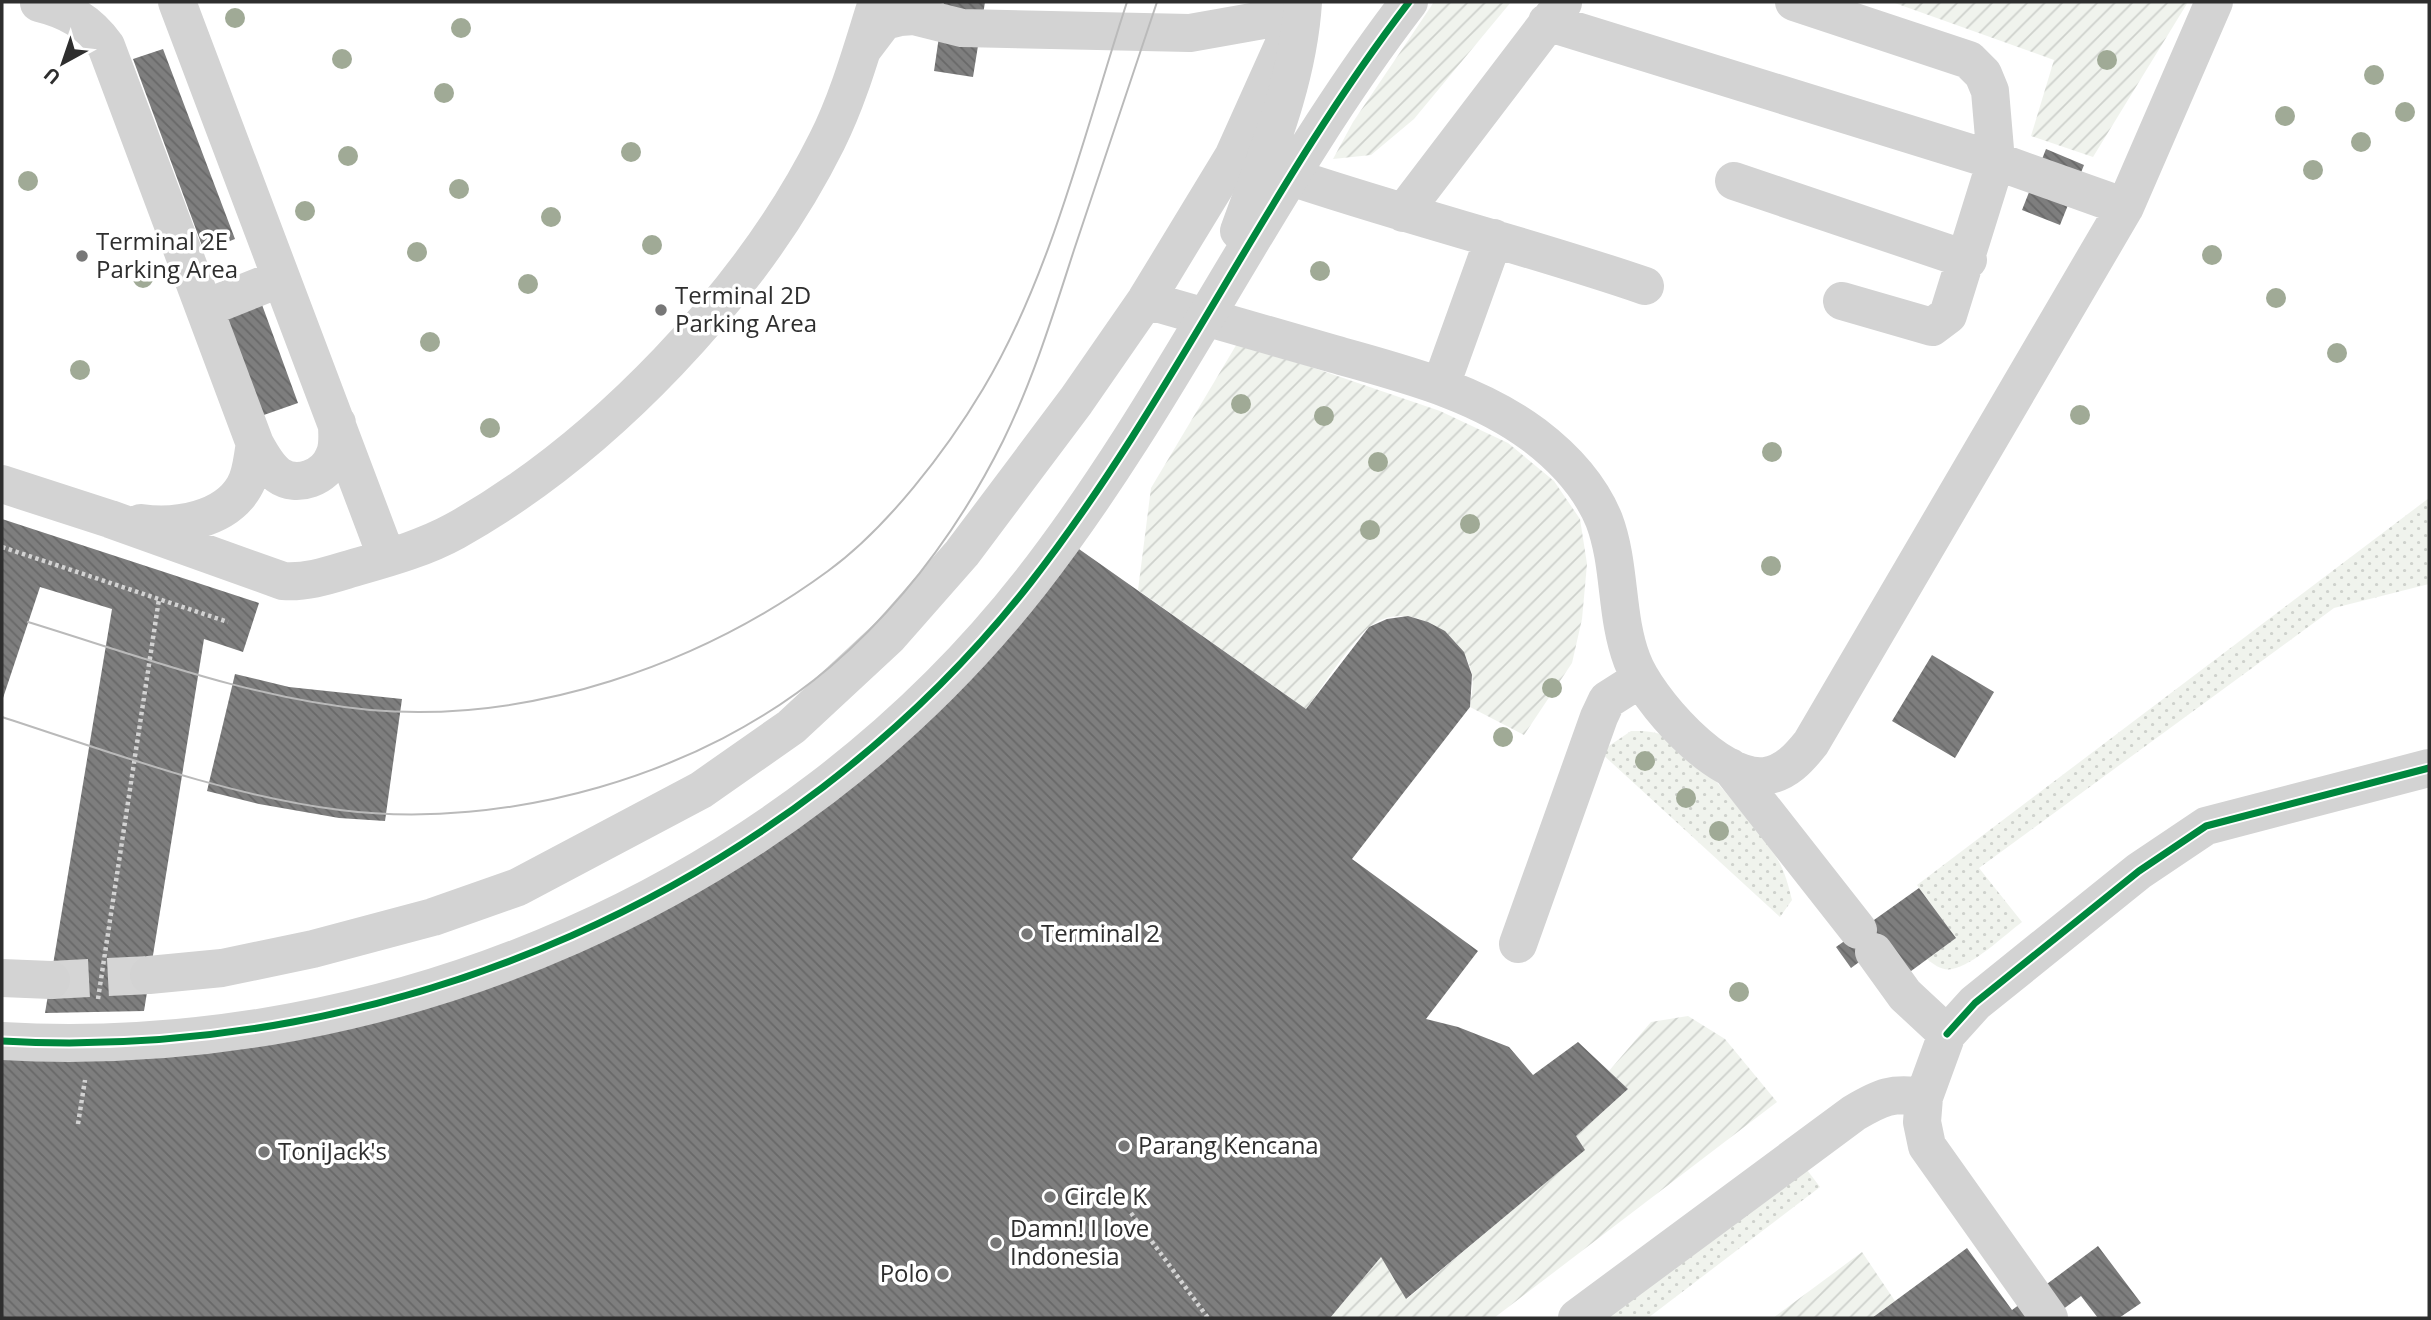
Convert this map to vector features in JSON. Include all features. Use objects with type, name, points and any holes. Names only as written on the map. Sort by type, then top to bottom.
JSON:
[{"type":"street","points":[[45,2],[78,17],[97,33],[106,46],[206,307],[255,444],[278,475],[292,482],[309,479],[324,471],[334,457],[337,423]]},
{"type":"street","points":[[177,2],[387,558]]},
{"type":"street","points":[[2,484],[110,519],[283,581],[312,580],[387,558],[453,532],[505,499],[625,404],[681,347],[763,246],[826,142],[846,97],[877,2]]},
{"type":"street","points":[[2,1041],[70,1045],[171,1041],[260,1028],[355,1009],[448,982],[549,947],[634,908],[722,857],[806,802],[890,733],[973,653],[1034,578],[1171,375],[1213,301],[1358,72],[1409,2]]},
{"type":"street","points":[[1794,2],[1969,60],[1983,74],[1990,91],[1996,162],[1968,260],[1948,315],[1932,327],[1842,301]]},
{"type":"street","points":[[1146,300],[1441,385],[1534,435],[1589,489],[1605,522],[1619,577],[1623,628],[1640,679],[1679,729],[1730,767],[1749,775],[1766,776],[1798,759],[1811,743],[2125,207],[2193,56],[2214,2]]},
{"type":"street","points":[[2193,56],[2233,2]]},
{"type":"street","points":[[861,53],[884,22],[900,16],[914,16],[962,27],[1193,17],[1298,5]]},
{"type":"street","points":[[1213,301],[1282,113],[1295,65],[1298,5]]},
{"type":"street","points":[[149,975],[222,968],[313,949],[433,917],[518,887],[701,790],[791,727],[889,636],[962,553],[1146,300],[1233,157],[1298,5]]},
{"type":"street","points":[[1403,213],[1555,12],[2125,207]]},
{"type":"street","points":[[1233,157],[1338,194],[1494,238],[1645,286]]},
{"type":"street","points":[[1734,181],[1968,260]]},
{"type":"street","points":[[1441,385],[1494,238]]},
{"type":"street","points":[[206,307],[281,278]]},
{"type":"street","points":[[110,519],[148,524],[202,519],[230,502],[244,488],[255,444]]},
{"type":"street","points":[[1518,944],[1599,717],[1607,700],[1640,679]]},
{"type":"street","points":[[1730,767],[1905,995],[1947,1034]]},
{"type":"street","points":[[2049,1318],[1927,1146],[1922,1122],[1924,1097],[1947,1034],[1975,1003],[2139,871],[2206,826],[2429,768]]},
{"type":"street","points":[[2,978],[51,980]]},
{"type":"street","points":[[1577,1318],[1854,1113],[1880,1098],[1901,1093],[1924,1097]]},
{"type":"path","points":[[2,547],[228,622]]},
{"type":"path","points":[[97,1004],[159,599]]},
{"type":"path","points":[[78,1124],[86,1071]]},
{"type":"path","points":[[1131,1213],[1208,1318]]},
{"type":"shaded area","points":[[1434,2],[1511,2],[1414,119],[1371,155],[1333,159],[1353,122]]},
{"type":"shaded area","points":[[1892,2],[2188,2],[2093,157],[2031,136],[2054,60]]},
{"type":"shaded area","points":[[1238,342],[1440,411],[1508,443],[1554,481],[1580,519],[1587,564],[1582,619],[1572,663],[1524,735],[1470,707],[1473,679],[1467,660],[1458,645],[1446,633],[1431,624],[1399,616],[1383,619],[1368,628],[1344,655],[1306,709],[1138,590],[1151,488]]},
{"type":"shaded area","points":[[2429,498],[2429,584],[2334,608],[1979,868],[2022,922],[1979,956],[1960,967],[1945,969],[1927,959],[1956,938],[1917,885]]},
{"type":"shaded area","points":[[1631,731],[1658,734],[1678,744],[1707,771],[1752,824],[1776,856],[1787,881],[1792,900],[1780,917],[1600,752]]},
{"type":"shaded area","points":[[1688,1016],[1725,1039],[1777,1102],[1494,1318],[1330,1318],[1381,1257],[1407,1299],[1584,1150],[1576,1136],[1628,1089],[1609,1071],[1651,1022]]},
{"type":"shaded area","points":[[1801,1162],[1820,1187],[1648,1318],[1594,1318]]},
{"type":"shaded area","points":[[1862,1252],[1895,1301],[1872,1318],[1773,1318]]},
{"type":"building","points":[[944,2],[985,2],[973,77],[934,71]]},
{"type":"building","points":[[163,49],[235,239],[204,251],[133,59]]},
{"type":"building","points":[[2046,149],[2084,165],[2060,225],[2022,210]]},
{"type":"building","points":[[261,302],[298,403],[261,416],[225,315]]},
{"type":"building","points":[[2,519],[259,603],[243,652],[204,639],[144,1011],[45,1013],[112,609],[40,587],[2,701]]},
{"type":"building","name":"Terminal 2","points":[[1069,542],[1306,709],[1369,627],[1387,619],[1408,616],[1428,622],[1445,631],[1464,652],[1472,675],[1470,707],[1352,859],[1478,951],[1426,1019],[1458,1027],[1509,1047],[1533,1075],[1578,1042],[1628,1089],[1576,1136],[1585,1150],[1406,1299],[1381,1257],[1330,1318],[2,1318],[2,1052],[263,1040],[727,865]]},
{"type":"building","points":[[1932,655],[1994,692],[1955,758],[1892,721]]},
{"type":"building","points":[[235,674],[289,687],[402,699],[385,821],[339,818],[259,804],[207,791]]},
{"type":"building","points":[[1919,888],[1956,938],[1907,974],[1885,943],[1851,968],[1836,947]]},
{"type":"building","points":[[2098,1246],[2141,1303],[2119,1318],[2098,1318],[2081,1296],[2051,1318],[1872,1318],[1967,1248],[2012,1310]]},
{"type":"tunnel","points":[[51,980],[149,975]]},
{"type":"tram line","points":[[28,622],[197,675],[283,696],[370,710],[430,712],[491,707],[551,697],[611,681],[669,660],[778,605],[828,571],[893,511],[951,438],[983,389],[1007,345],[1048,250],[1127,2]]},
{"type":"tram line","points":[[2,717],[169,771],[254,794],[340,810],[403,814],[469,812],[534,803],[599,787],[662,766],[723,738],[779,705],[830,667],[882,617],[949,534],[986,473],[1014,418],[1042,347],[1157,2]]},
{"type":"cycle path","points":[[2,1041],[148,1040],[293,1022],[435,987],[572,936],[702,869],[823,787],[933,691],[1031,582],[1130,440],[1310,144],[1409,2]]},
{"type":"cycle path","points":[[1947,1034],[1975,1003],[2139,871],[2206,826],[2429,768]]},
{"type":"place","name":"Terminal 2E Parking Area","points":[[82,256]]},
{"type":"place","name":"Terminal 2D Parking Area","points":[[661,310]]},
{"type":"place","name":"Terminal 2","points":[[1027,934]]},
{"type":"place","name":"Parang Kencana","points":[[1124,1146]]},
{"type":"place","name":"ToniJack's","points":[[264,1152]]},
{"type":"place","name":"Circle K","points":[[1050,1197]]},
{"type":"place","name":"Damn! I love Indonesia","points":[[996,1243]]},
{"type":"place","name":"Polo","points":[[943,1274]]}]
